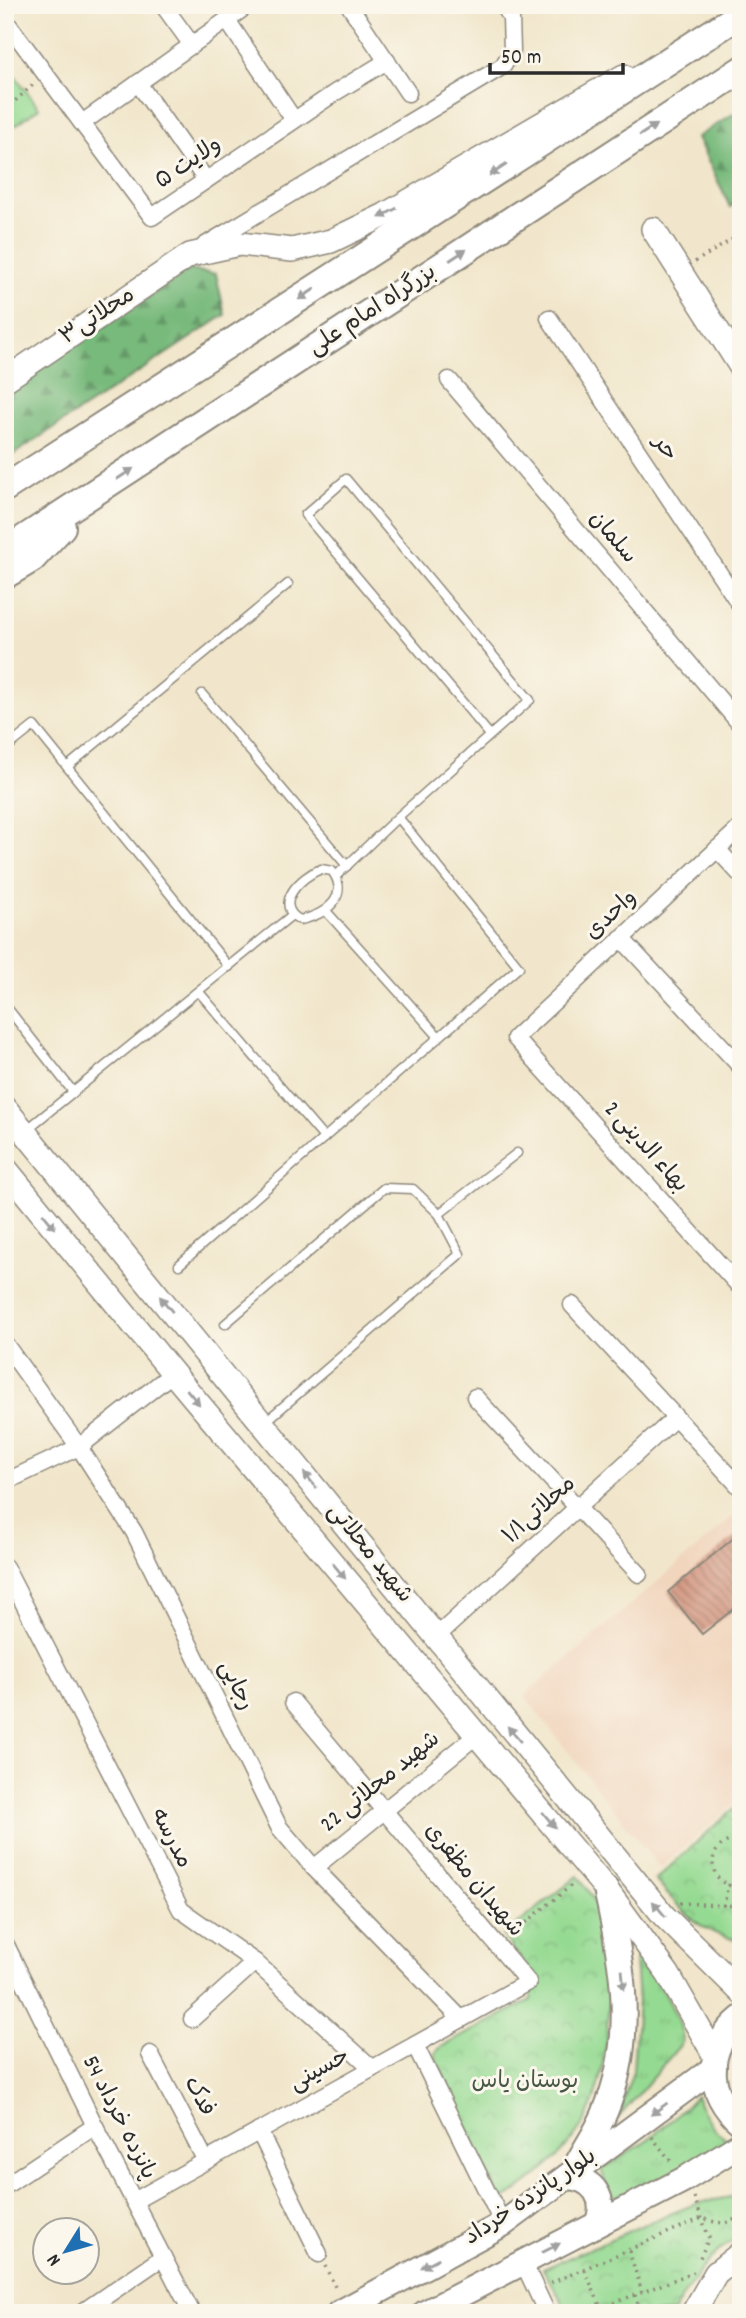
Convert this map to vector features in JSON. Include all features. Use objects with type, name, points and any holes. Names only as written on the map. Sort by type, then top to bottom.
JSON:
[{"type":"highway","points":[[5,488],[741,14]]},
{"type":"highway","name":"بزرگراه امام علی","points":[[5,551],[741,70]]},
{"type":"highway","points":[[5,575],[32,559],[88,499]]},
{"type":"main road","points":[[190,255],[240,244],[292,250],[331,241],[385,215],[450,178],[741,6]]},
{"type":"main road","points":[[653,229],[741,366]]},
{"type":"main road","name":"محلاتی۳","points":[[5,380],[190,255]]},
{"type":"main road","name":"شهید محلاتی","points":[[5,1108],[651,1900],[741,1992]]},
{"type":"main road","name":"شهید محلاتی","points":[[5,1168],[173,1374],[598,1880],[668,1974],[714,2062]]},
{"type":"main road","points":[[597,2224],[602,2205],[594,2187],[570,2175],[605,2113],[616,2078],[623,2034],[624,1984],[619,1948],[598,1880]]},
{"type":"main road","points":[[668,1974],[689,1964],[695,1947]]},
{"type":"main road","points":[[741,2018],[728,2029],[720,2042],[714,2062],[717,2093],[726,2109],[741,2123]]},
{"type":"main road","name":"بلوار پانزده خرداد","points":[[342,2311],[503,2224],[641,2122],[714,2062]]},
{"type":"main road","name":"بلوار پانزده خرداد","points":[[425,2313],[685,2179],[741,2144]]},
{"type":"main road","points":[[693,2313],[716,2273],[741,2253]]},
{"type":"street","points":[[163,5],[192,45]]},
{"type":"street","points":[[82,123],[248,5]]},
{"type":"street","points":[[349,5],[408,93]]},
{"type":"street","points":[[190,255],[503,66],[512,51],[511,18],[504,5]]},
{"type":"street","name":"ولایت ۵","points":[[5,20],[152,217],[294,120],[387,61]]},
{"type":"street","points":[[227,20],[294,120]]},
{"type":"street","points":[[138,83],[206,180]]},
{"type":"street","name":"حر","points":[[550,318],[741,606]]},
{"type":"street","name":"سلمان","points":[[449,380],[741,725]]},
{"type":"street","name":"واحدی","points":[[515,1038],[741,827]]},
{"type":"street","points":[[717,849],[741,875]]},
{"type":"street","points":[[621,938],[741,1067]]},
{"type":"street","name":"بهاء الدینی 2","points":[[515,1038],[741,1289]]},
{"type":"street","points":[[572,1305],[740,1487]]},
{"type":"street","name":"رجایی","points":[[5,1344],[79,1447],[134,1532],[279,1827],[314,1868],[461,2019]]},
{"type":"street","points":[[5,1482],[79,1447],[173,1374]]},
{"type":"street","points":[[475,1397],[639,1574]]},
{"type":"street","name":"محلاتی۱/۱","points":[[436,1637],[675,1419]]},
{"type":"street","name":"مدرسه","points":[[5,1567],[181,1910],[255,1962],[372,2068]]},
{"type":"street","name":"شهیدان مظفری","points":[[293,1702],[528,1982]]},
{"type":"street","name":"شهید محلاتی 22","points":[[314,1868],[477,1735]]},
{"type":"street","name":"پانزده خرداد 54","points":[[5,1943],[95,2126],[192,2313]]},
{"type":"street","points":[[192,2019],[255,1962]]},
{"type":"street","name":"حسینی","points":[[134,2201],[528,1982]]},
{"type":"street","points":[[415,2045],[503,2224]]},
{"type":"street","name":"فدک","points":[[150,2054],[206,2161]]},
{"type":"street","points":[[5,2186],[95,2126]]},
{"type":"street","points":[[259,2131],[319,2254]]},
{"type":"street","points":[[81,2313],[163,2258]]},
{"type":"street","points":[[523,2262],[547,2313]]},
{"type":"lane","points":[[336,876],[530,700],[346,479],[305,515],[490,735]]},
{"type":"lane","points":[[67,767],[288,584]]},
{"type":"lane","points":[[202,694],[347,866]]},
{"type":"lane","points":[[5,749],[34,726],[229,967]]},
{"type":"lane","points":[[179,1265],[519,967],[398,817]]},
{"type":"lane","points":[[321,869],[332,871],[339,882],[338,891],[326,911],[300,920],[292,915],[288,908],[288,900],[294,888],[321,869]]},
{"type":"lane","points":[[326,911],[439,1037]]},
{"type":"lane","points":[[24,1132],[292,915]]},
{"type":"lane","points":[[199,992],[324,1138]]},
{"type":"lane","points":[[5,1005],[74,1093]]},
{"type":"lane","points":[[439,1214],[517,1153]]},
{"type":"lane","points":[[225,1324],[384,1188],[413,1189],[439,1214],[460,1254],[264,1423]]},
{"type":"path","points":[[5,110],[45,74]]},
{"type":"path","points":[[680,272],[741,234]]},
{"type":"path","points":[[741,1838],[725,1841],[715,1852],[713,1867],[720,1880],[734,1887],[741,1886]]},
{"type":"path","points":[[497,1946],[598,1880]]},
{"type":"path","points":[[724,1906],[728,1884]]},
{"type":"path","points":[[651,1900],[741,1906]]},
{"type":"path","points":[[584,2269],[602,2310],[694,2272],[709,2238],[685,2179],[641,2122]]},
{"type":"path","points":[[536,2290],[702,2218],[719,2224],[740,2218]]},
{"type":"path","points":[[629,2250],[642,2292]]},
{"type":"path","points":[[319,2254],[342,2311]]},
{"type":"path","points":[[635,2295],[641,2313]]},
{"type":"shaded area","points":[[741,1510],[741,1798],[660,1868],[524,1696]]},
{"type":"green space","points":[[5,62],[39,108],[5,133]]},
{"type":"green space","points":[[741,109],[741,200],[730,207],[697,137]]},
{"type":"green space","points":[[189,270],[216,274],[225,315],[5,460],[5,392]]},
{"type":"green space","points":[[741,1802],[741,1940],[714,1933],[702,1926],[655,1880]]},
{"type":"green space","name":"بوستان یاس","points":[[578,1876],[595,1904],[606,1956],[608,2018],[600,2080],[580,2129],[564,2150],[524,2186],[501,2201],[436,2059],[436,2052],[531,2000],[534,1975],[503,1936]]},
{"type":"green space","points":[[639,1957],[660,1985],[674,2012],[682,2043],[618,2118],[633,2071],[638,2001],[635,1961]]},
{"type":"green space","points":[[696,2096],[710,2123],[732,2145],[611,2211],[601,2169],[652,2136]]},
{"type":"green space","points":[[741,2195],[741,2235],[710,2259],[673,2313],[569,2313],[543,2269],[698,2203]]},
{"type":"building","points":[[741,1532],[741,1603],[702,1634],[668,1592]]}]
